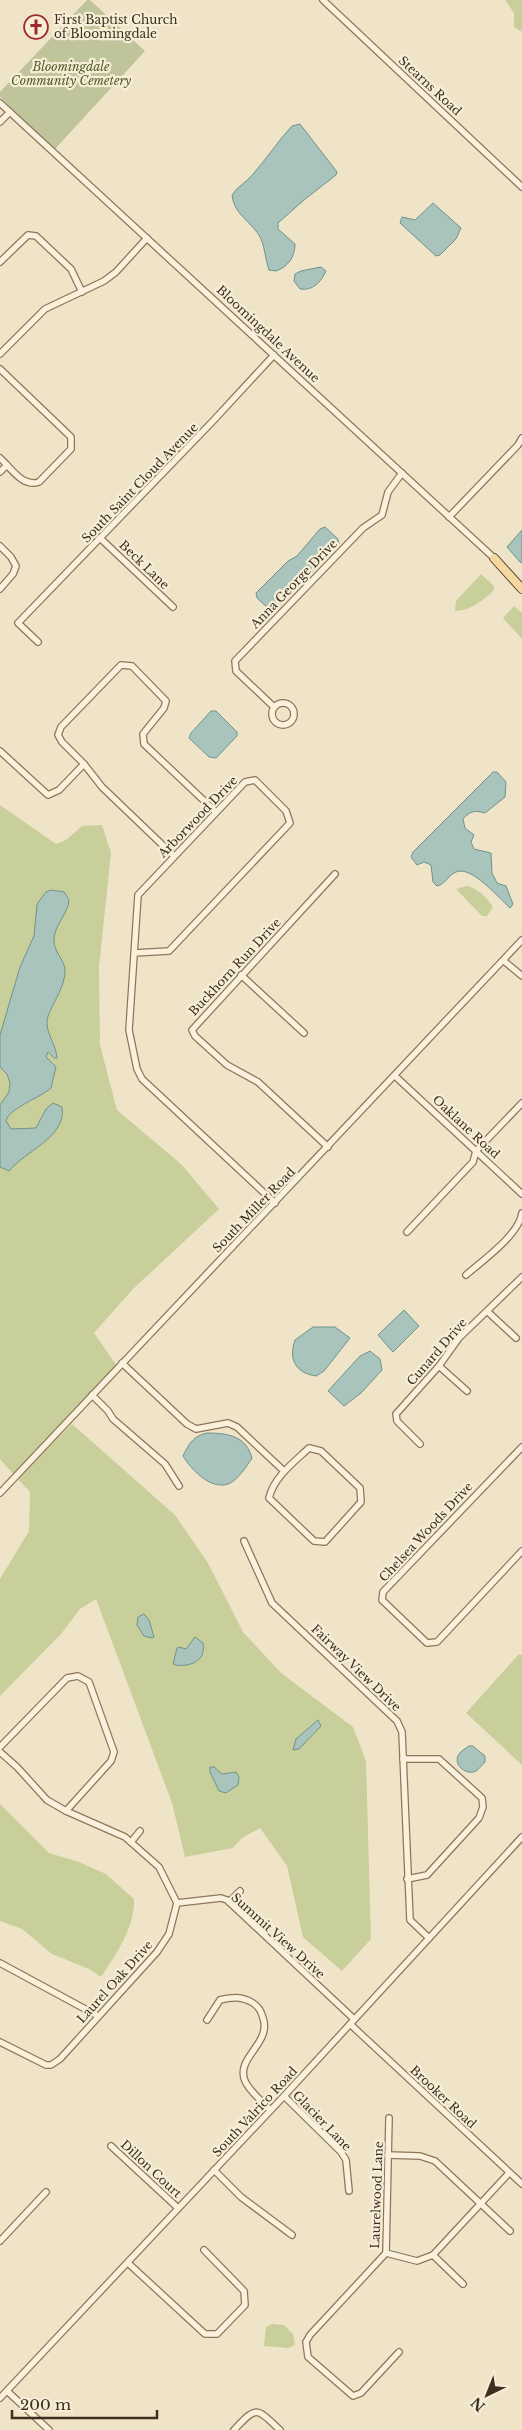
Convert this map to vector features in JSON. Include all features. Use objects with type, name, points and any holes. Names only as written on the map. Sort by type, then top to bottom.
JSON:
[{"type":"main road","name":"Bloomingdale Avenue","points":[[494,558],[522,582]]},
{"type":"main road","points":[[494,558],[522,589]]},
{"type":"street","name":"Stearns Road","points":[[323,0],[522,187]]},
{"type":"street","name":"Bloomingdale Avenue","points":[[0,103],[494,558]]},
{"type":"street","points":[[0,122],[10,112]]},
{"type":"street","points":[[0,262],[21,239],[28,235],[36,236],[71,269],[82,292]]},
{"type":"street","points":[[0,354],[45,309],[104,281],[116,272],[147,238]]},
{"type":"street","name":"South Saint Cloud Avenue","points":[[38,642],[18,623],[274,355]]},
{"type":"street","points":[[0,369],[71,437],[73,442],[71,449],[39,482],[32,485],[26,483],[0,458]]},
{"type":"street","points":[[449,517],[518,445],[522,438]]},
{"type":"street","points":[[0,472],[7,465]]},
{"type":"street","name":"Anna George Drive","points":[[274,707],[236,671],[235,661],[363,528],[382,514],[388,492],[402,473]]},
{"type":"street","name":"Beck Lane","points":[[100,538],[173,607]]},
{"type":"street","points":[[0,546],[11,557],[16,566],[13,574],[0,588]]},
{"type":"street","points":[[174,856],[102,787],[84,764],[62,742],[58,732],[118,667],[129,665],[166,701],[164,708],[143,734],[144,744],[216,812]]},
{"type":"street","points":[[0,751],[48,795],[59,790],[84,764]]},
{"type":"street","name":"Arborwood Drive","points":[[134,953],[169,952],[290,823],[286,811],[255,780],[246,782],[138,895],[134,953],[129,1030],[137,1069],[142,1079],[275,1202]]},
{"type":"street","name":"Buckhorn Run Drive","points":[[328,1147],[258,1082],[226,1065],[192,1030],[335,874]]},
{"type":"street","name":"South Miller Road","points":[[0,1493],[522,940]]},
{"type":"street","points":[[504,960],[522,976]]},
{"type":"street","points":[[241,975],[304,1033]]},
{"type":"street","name":"Oaklane Road","points":[[395,1076],[522,1194]]},
{"type":"street","points":[[407,1232],[473,1162],[476,1151],[522,1103]]},
{"type":"street","points":[[466,1275],[493,1252],[520,1223],[522,1213]]},
{"type":"street","name":"Cunard Drive","points":[[420,1444],[397,1421],[396,1414],[439,1366],[459,1338],[522,1277]]},
{"type":"street","points":[[488,1312],[516,1338]]},
{"type":"street","points":[[122,1363],[187,1424],[196,1429],[228,1423],[237,1427],[284,1471]]},
{"type":"street","points":[[439,1366],[467,1391]]},
{"type":"street","points":[[92,1396],[108,1410],[113,1419],[164,1464],[179,1486]]},
{"type":"street","name":"Chelsea Woods Drive","points":[[522,1447],[384,1592],[382,1600],[428,1643],[437,1642],[522,1551]]},
{"type":"street","points":[[309,1448],[321,1451],[360,1488],[362,1502],[325,1542],[314,1541],[269,1498],[271,1489],[284,1471],[309,1448]]},
{"type":"street","name":"Fairway View Drive","points":[[244,1541],[272,1603],[397,1721],[402,1732],[410,1920],[429,1938]]},
{"type":"street","points":[[0,1747],[67,1678],[78,1676],[89,1682],[114,1752],[111,1762],[66,1811]]},
{"type":"street","points":[[0,1752],[17,1767],[47,1800],[66,1811],[125,1837],[131,1842],[159,1867],[177,1903]]},
{"type":"street","points":[[403,1759],[439,1759],[482,1798],[483,1806],[479,1818],[427,1875],[407,1879]]},
{"type":"street","points":[[131,1842],[140,1831]]},
{"type":"street","name":"South Valrico Road","points":[[0,2398],[284,2096],[522,1836]]},
{"type":"street","points":[[230,1902],[240,1892]]},
{"type":"street","name":"Summit View Drive","points":[[177,1903],[221,1898],[230,1902],[352,2022]]},
{"type":"street","name":"Laurel Oak Drive","points":[[0,2042],[49,2066],[60,2059],[157,1952],[169,1934],[177,1903]]},
{"type":"street","points":[[0,1963],[98,2016]]},
{"type":"street","points":[[207,2020],[220,2000],[234,1997],[247,1999],[259,2007],[265,2024],[263,2039],[248,2058],[244,2071],[245,2082],[270,2110]]},
{"type":"street","name":"Brooker Road","points":[[352,2022],[522,2184]]},
{"type":"street","name":"Glacier Lane","points":[[284,2096],[341,2152],[346,2160],[349,2191]]},
{"type":"street","name":"Laurelwood Lane","points":[[389,2118],[386,2253],[310,2336],[306,2342],[306,2351],[308,2357],[352,2396],[361,2393],[399,2352]]},
{"type":"street","name":"Dillon Court","points":[[111,2146],[178,2208]]},
{"type":"street","points":[[388,2155],[420,2156],[435,2161],[510,2231]]},
{"type":"street","points":[[214,2170],[241,2197],[292,2235]]},
{"type":"street","points":[[386,2253],[417,2261],[433,2255],[509,2173]]},
{"type":"street","points":[[0,2241],[46,2192]]},
{"type":"street","points":[[128,2263],[205,2334],[218,2334],[245,2305],[244,2291],[204,2250]]},
{"type":"street","points":[[433,2255],[463,2284]]},
{"type":"street","points":[[7,2391],[49,2430]]},
{"type":"street","points":[[234,2430],[250,2413],[256,2411],[261,2413],[280,2430]]},
{"type":"green space","name":"Bloomingdale Community Cemetery","points":[[87,0],[90,0],[145,51],[55,149],[0,97],[0,92]]},
{"type":"green space","points":[[505,0],[522,0],[522,32],[514,27],[514,13]]},
{"type":"green space","points":[[481,574],[494,586],[494,590],[471,607],[455,611],[456,601]]},
{"type":"green space","points":[[514,606],[522,613],[522,639],[503,618]]},
{"type":"green space","points":[[0,805],[56,844],[66,840],[82,826],[102,825],[111,853],[99,967],[100,1045],[117,1110],[181,1164],[219,1209],[133,1289],[94,1333],[117,1366],[14,1475],[0,1459]]},
{"type":"green space","points":[[466,886],[478,891],[493,907],[487,916],[482,916],[456,889]]},
{"type":"green space","points":[[72,1424],[175,1515],[208,1563],[243,1632],[281,1673],[353,1727],[366,1761],[371,1939],[342,1971],[303,1937],[287,1866],[260,1828],[242,1838],[233,1848],[185,1857],[172,1803],[96,1599],[80,1609],[61,1634],[0,1696],[0,1579],[29,1531],[30,1492],[17,1478]]},
{"type":"green space","points":[[519,1654],[522,1655],[522,1765],[466,1713]]},
{"type":"green space","points":[[0,1804],[49,1853],[79,1862],[106,1874],[134,1899],[128,1930],[101,1977],[89,1969],[52,1954],[22,1929],[0,1921]]},
{"type":"green space","points":[[272,2324],[284,2325],[293,2334],[295,2345],[288,2348],[264,2346],[266,2327]]},
{"type":"water","points":[[300,124],[337,172],[336,175],[278,223],[278,229],[295,244],[295,249],[292,257],[284,267],[276,271],[269,270],[261,239],[239,212],[233,202],[232,195],[251,176],[292,126]]},
{"type":"water","points":[[433,203],[461,228],[456,239],[440,255],[436,256],[400,223],[402,217],[415,220]]},
{"type":"water","points":[[321,267],[326,271],[322,279],[313,287],[300,289],[294,281],[295,274]]},
{"type":"water","points":[[325,527],[338,539],[339,544],[275,609],[270,610],[257,598],[256,593],[288,561],[297,556],[320,529]]},
{"type":"water","points":[[522,530],[522,562],[521,563],[507,547]]},
{"type":"water","points":[[211,711],[216,711],[237,732],[237,736],[216,758],[209,757],[189,738],[191,733]]},
{"type":"water","points":[[493,772],[497,772],[506,782],[505,797],[485,813],[473,812],[463,819],[465,828],[474,835],[471,842],[474,849],[491,853],[492,873],[497,883],[506,886],[513,904],[510,908],[469,873],[462,871],[453,873],[437,886],[433,882],[431,865],[424,862],[417,865],[411,857],[413,852]]},
{"type":"water","points":[[51,890],[64,892],[69,900],[54,939],[55,948],[63,963],[64,978],[47,1022],[48,1032],[57,1058],[54,1058],[48,1052],[46,1057],[56,1067],[51,1088],[19,1107],[8,1116],[6,1121],[11,1129],[36,1128],[46,1109],[53,1103],[62,1107],[62,1118],[52,1135],[9,1171],[0,1167],[0,1105],[9,1092],[10,1083],[7,1074],[0,1067],[0,1035],[20,967],[34,936],[37,904],[46,892]]},
{"type":"water","points":[[404,1310],[419,1326],[393,1352],[378,1335]]},
{"type":"water","points":[[313,1327],[335,1327],[350,1338],[324,1371],[316,1376],[303,1372],[293,1359],[295,1340]]},
{"type":"water","points":[[370,1351],[380,1359],[382,1370],[361,1393],[344,1406],[328,1391],[360,1356]]},
{"type":"water","points":[[207,1433],[229,1435],[241,1440],[252,1458],[238,1477],[228,1484],[214,1484],[208,1481],[191,1467],[183,1456],[192,1441]]},
{"type":"water","points":[[144,1614],[149,1620],[154,1637],[152,1638],[144,1636],[137,1625],[138,1617]]},
{"type":"water","points":[[195,1637],[203,1643],[202,1655],[199,1659],[186,1665],[173,1664],[177,1648],[186,1649]]},
{"type":"water","points":[[318,1720],[321,1726],[299,1749],[293,1750],[296,1739]]},
{"type":"water","points":[[469,1746],[473,1746],[485,1756],[485,1762],[472,1772],[461,1768],[457,1762],[459,1754]]},
{"type":"water","points":[[210,1767],[214,1767],[222,1774],[236,1772],[239,1777],[238,1785],[226,1793],[219,1791],[210,1772]]},
{"type":"place","name":"First Baptist Church of Bloomingdale","points":[[36,27]]}]
